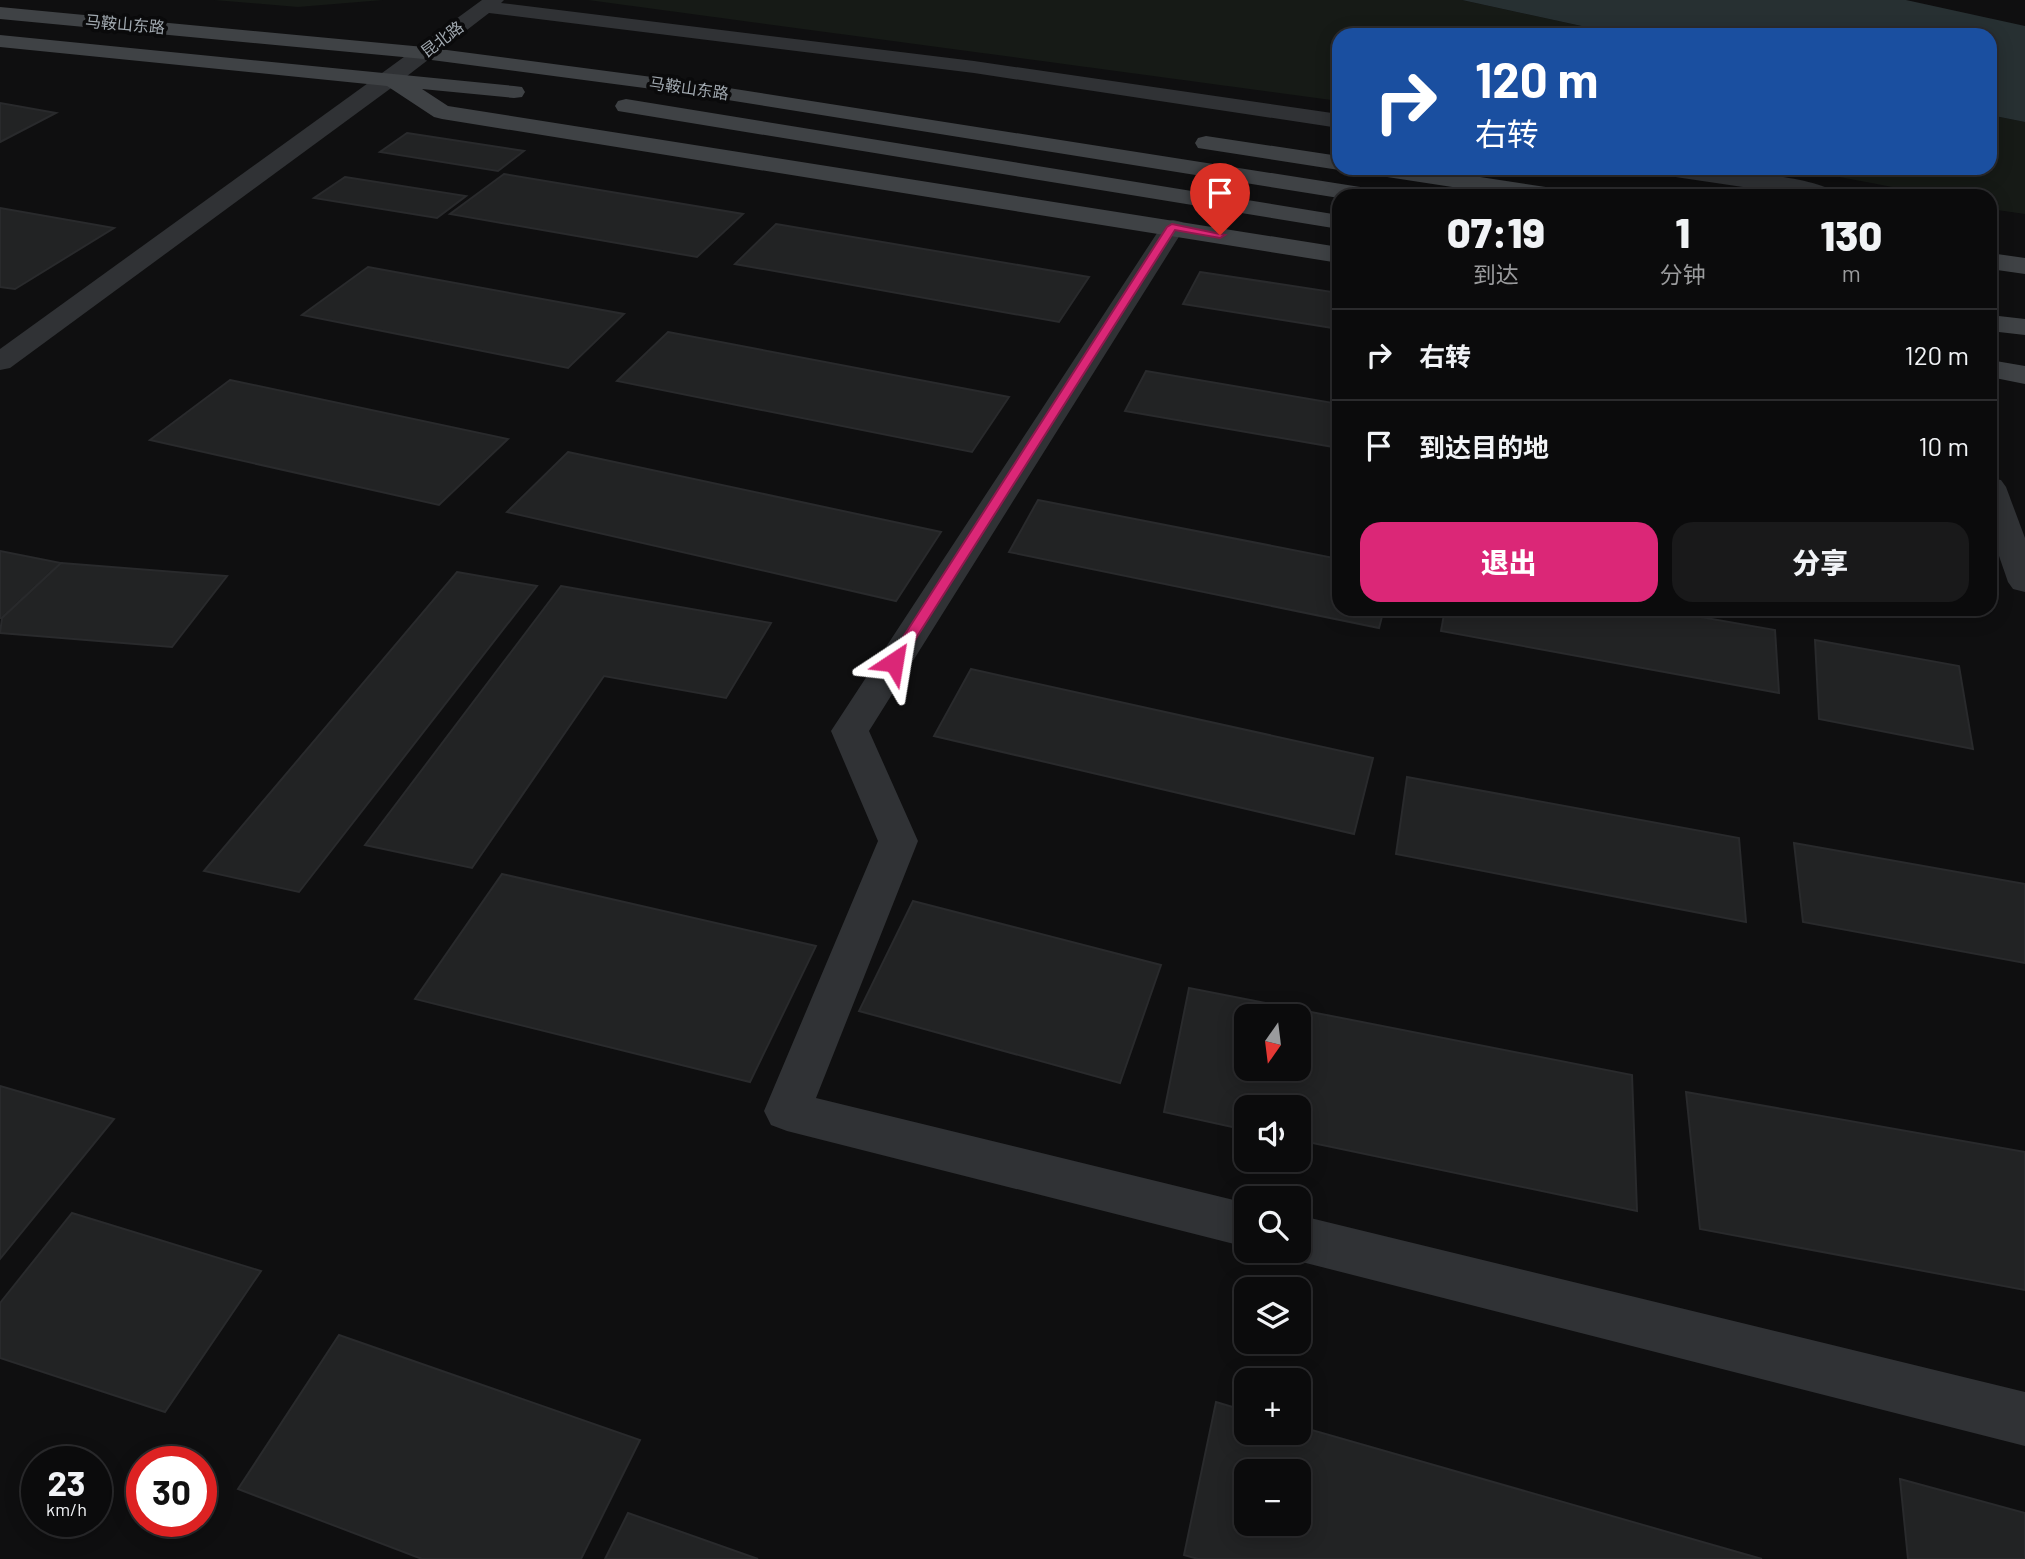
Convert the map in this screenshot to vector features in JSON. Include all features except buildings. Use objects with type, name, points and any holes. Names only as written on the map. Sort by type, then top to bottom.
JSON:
[{"type":"main road","name":"马鞍山东路","points":[[0,13],[424,53],[690,88],[1332,190]]},
{"type":"main road","name":"马鞍山东路","points":[[0,41],[390,78],[538,95]]},
{"type":"main road","points":[[424,53],[536,46]]},
{"type":"main road","points":[[590,54],[781,81]]},
{"type":"main road","points":[[390,78],[442,112],[1332,255]]},
{"type":"main road","name":"马鞍山东路","points":[[605,104],[906,150],[1332,221]]},
{"type":"main road","points":[[1190,140],[1332,162]]},
{"type":"main road","points":[[1420,175],[1513,189]]},
{"type":"main road","points":[[1997,262],[2025,267]]},
{"type":"main road","points":[[1997,324],[2025,327]]},
{"type":"main road","points":[[1997,370],[2025,374]]},
{"type":"street","name":"昆北路","points":[[0,362],[489,4]]},
{"type":"street","points":[[489,4],[974,67],[1332,120]]},
{"type":"street","points":[[1709,175],[1804,189]]},
{"type":"street","points":[[1172,227],[850,731],[898,841],[787,1111],[1234,1222]]},
{"type":"street","points":[[1997,506],[2025,582]]},
{"type":"street","points":[[1311,1241],[2025,1419]]},
{"type":"shaded area","points":[[214,0],[383,0],[298,7]]},
{"type":"shaded area","points":[[588,0],[1462,0],[1591,28],[1332,28],[1332,100]]},
{"type":"shaded area","points":[[1462,0],[1906,0],[2025,26],[2025,122],[1997,116],[1997,28],[1591,28]]},
{"type":"shaded area","points":[[1997,116],[2025,122],[2025,214],[1997,210],[1997,189],[1903,189],[1829,175],[1997,175]]},
{"type":"route","points":[[894,662],[1172,227],[1220,235]]}]
